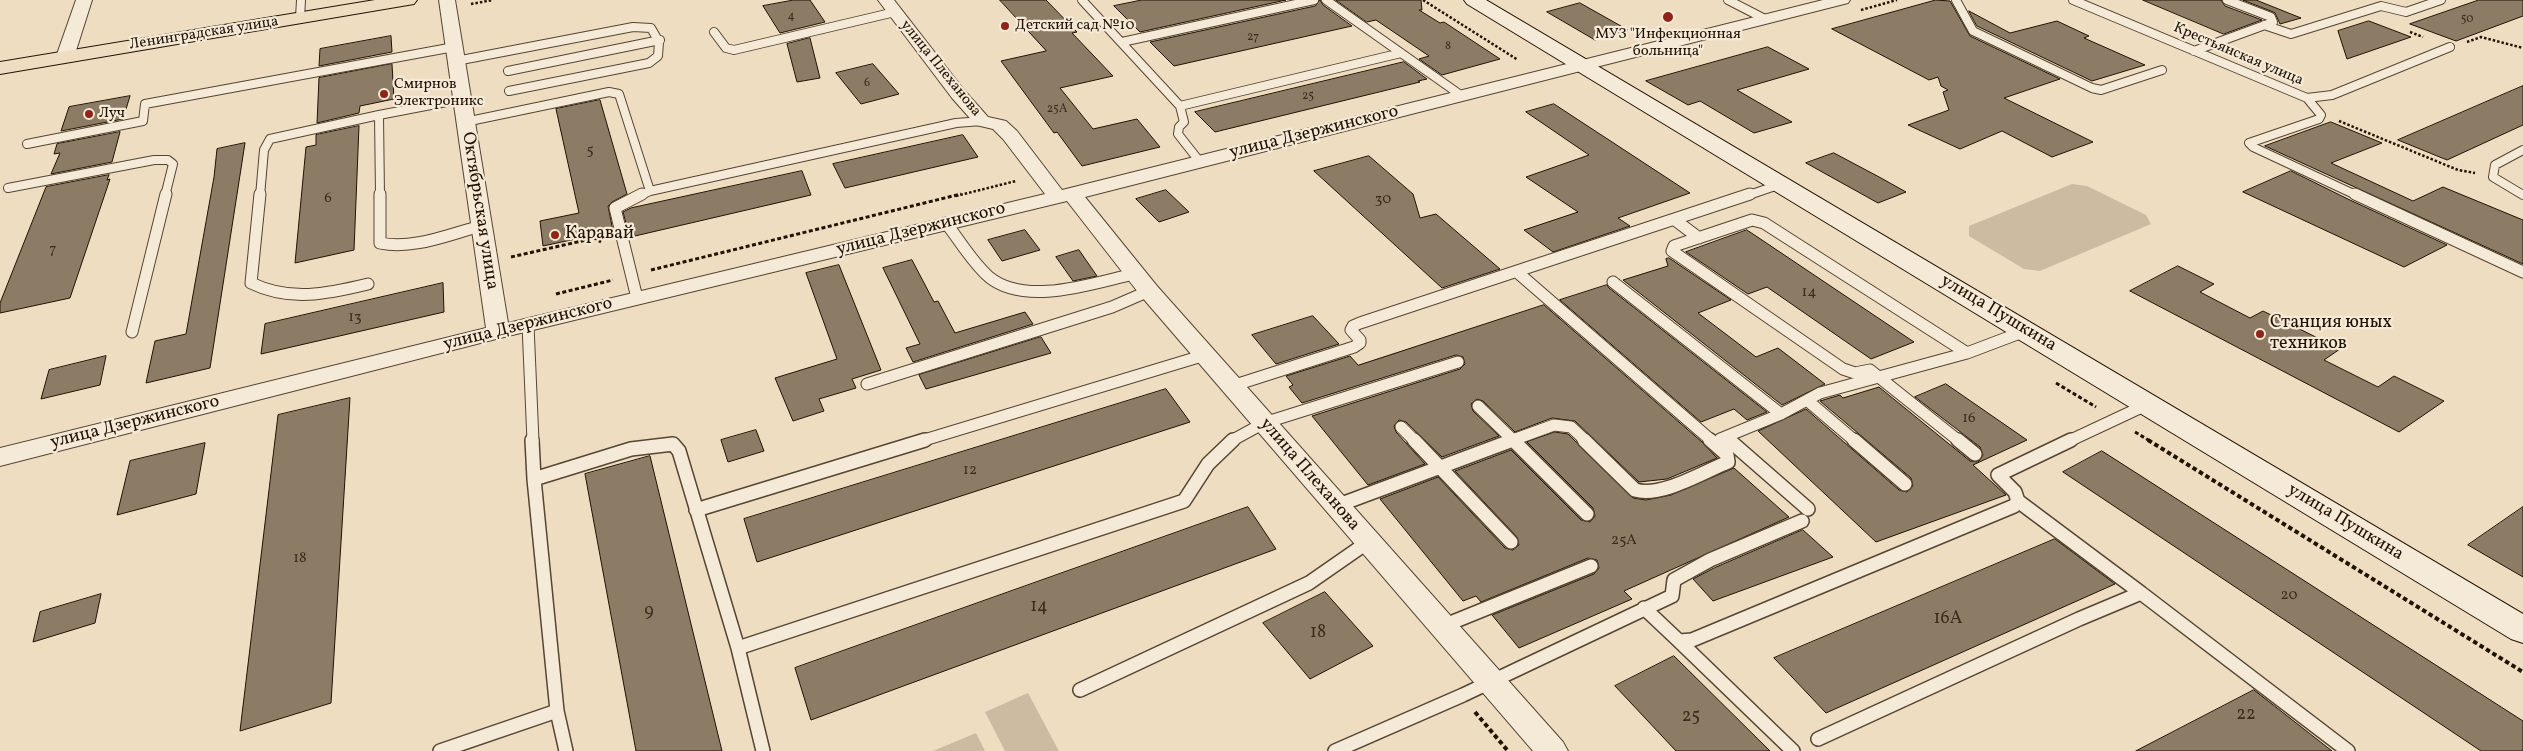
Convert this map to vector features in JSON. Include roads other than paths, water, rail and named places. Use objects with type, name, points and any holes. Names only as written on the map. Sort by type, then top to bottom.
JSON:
[{"type":"highway","name":"Ленинградская улица","points":[[0,68],[65,57],[300,9],[408,0]]},
{"type":"main road","name":"улица Пушкина","points":[[1473,0],[2523,630]]},
{"type":"street","points":[[65,57],[84,0]]},
{"type":"street","name":"Октябрьская улица","points":[[446,0],[498,332]]},
{"type":"street","name":"улица Дзержинского","points":[[0,457],[498,332],[1064,196],[1842,0]]},
{"type":"street","name":"улица Плеханова","points":[[891,6],[958,94],[982,120],[1000,125],[1010,135],[1038,175],[1064,196],[1142,282],[1552,751]]},
{"type":"lane","points":[[1122,42],[1314,0]]},
{"type":"lane","points":[[1326,0],[1462,96]]},
{"type":"lane","points":[[1728,0],[1765,20]]},
{"type":"lane","points":[[1956,0],[1973,31],[2092,88],[2101,90],[2162,70]]},
{"type":"lane","name":"Крестьянская улица","points":[[2073,0],[2307,98],[2332,96],[2450,47]]},
{"type":"lane","points":[[2194,51],[2273,22],[2274,19],[2227,0]]},
{"type":"lane","points":[[2264,25],[2291,34],[2381,6],[2406,12],[2441,0]]},
{"type":"lane","points":[[1087,1],[1180,106],[1184,122],[1179,127],[1178,134],[1200,162]]},
{"type":"lane","points":[[714,32],[726,48],[734,50],[891,6]]},
{"type":"lane","points":[[27,144],[143,121],[146,104],[633,27],[651,28],[660,40],[661,52],[656,59],[649,63],[509,91]]},
{"type":"lane","points":[[508,70],[660,40]]},
{"type":"lane","points":[[1180,106],[1401,53]]},
{"type":"lane","points":[[465,122],[609,92],[619,94],[650,191]]},
{"type":"lane","points":[[368,284],[331,293],[301,297],[262,290],[251,283],[264,150],[270,139],[462,98]]},
{"type":"lane","points":[[2307,98],[2322,114],[2319,118],[2249,143],[2262,152],[2523,272]]},
{"type":"lane","points":[[379,115],[380,243],[388,246],[408,244],[481,226]]},
{"type":"lane","points":[[637,298],[615,208],[630,199],[650,191],[956,123],[982,120]]},
{"type":"lane","points":[[2523,150],[2495,165],[2493,177],[2523,196]]},
{"type":"lane","points":[[8,188],[154,160],[168,160],[173,164],[132,332]]},
{"type":"lane","points":[[1232,386],[1354,347],[1360,343],[1360,340],[1351,330],[1353,326],[1360,323],[1781,184]]},
{"type":"lane","points":[[1675,220],[1699,238]]},
{"type":"lane","points":[[1967,353],[1764,223],[1752,220],[1674,246],[1672,250],[1679,257],[1843,369],[1855,373],[1870,370],[1975,454]]},
{"type":"lane","points":[[946,224],[991,278],[1005,285],[1042,292],[1055,292],[1142,282]]},
{"type":"lane","points":[[1336,506],[1554,425],[1571,427],[1635,490],[1645,493],[1658,491],[1728,462],[1727,455],[1517,272]]},
{"type":"lane","points":[[867,384],[1112,307],[1132,296],[1142,282]]},
{"type":"lane","points":[[1613,282],[1781,414]]},
{"type":"lane","points":[[528,325],[534,479],[557,711],[566,751]]},
{"type":"lane","points":[[1711,442],[1781,414],[1820,393],[1880,379],[1967,353],[2025,331]]},
{"type":"lane","points":[[696,510],[1205,355]]},
{"type":"lane","points":[[738,648],[1184,501],[1202,468],[1241,433],[1264,423],[1458,362]]},
{"type":"lane","points":[[1808,401],[1905,484]]},
{"type":"lane","points":[[2148,404],[1998,475],[2015,492],[2018,501],[2348,751]]},
{"type":"lane","points":[[1478,406],[1587,514]]},
{"type":"lane","points":[[1401,428],[1511,542]]},
{"type":"lane","points":[[1335,751],[1672,596],[1674,580],[1710,560],[1805,515],[1726,437]]},
{"type":"lane","points":[[534,479],[631,449],[673,444],[679,451],[738,648],[763,751]]},
{"type":"lane","points":[[1679,641],[1692,640],[2014,506],[2018,501]]},
{"type":"lane","points":[[1080,690],[1309,583],[1368,542]]},
{"type":"lane","points":[[1443,626],[1591,566]]},
{"type":"lane","points":[[1818,739],[2079,619],[2141,593]]},
{"type":"lane","points":[[1644,608],[1793,751]]},
{"type":"lane","points":[[440,751],[557,711]]},
{"type":"place","name":"МУЗ \"Инфекционная больница\"","points":[[1668,17]]},
{"type":"place","name":"Детский сад №10","points":[[1005,26]]},
{"type":"place","name":"Смирнов Электроникс","points":[[384,94]]},
{"type":"place","name":"Луч","points":[[89,114]]},
{"type":"place","name":"Каравай","points":[[555,235]]},
{"type":"place","name":"Станция юных техников","points":[[2260,334]]}]
